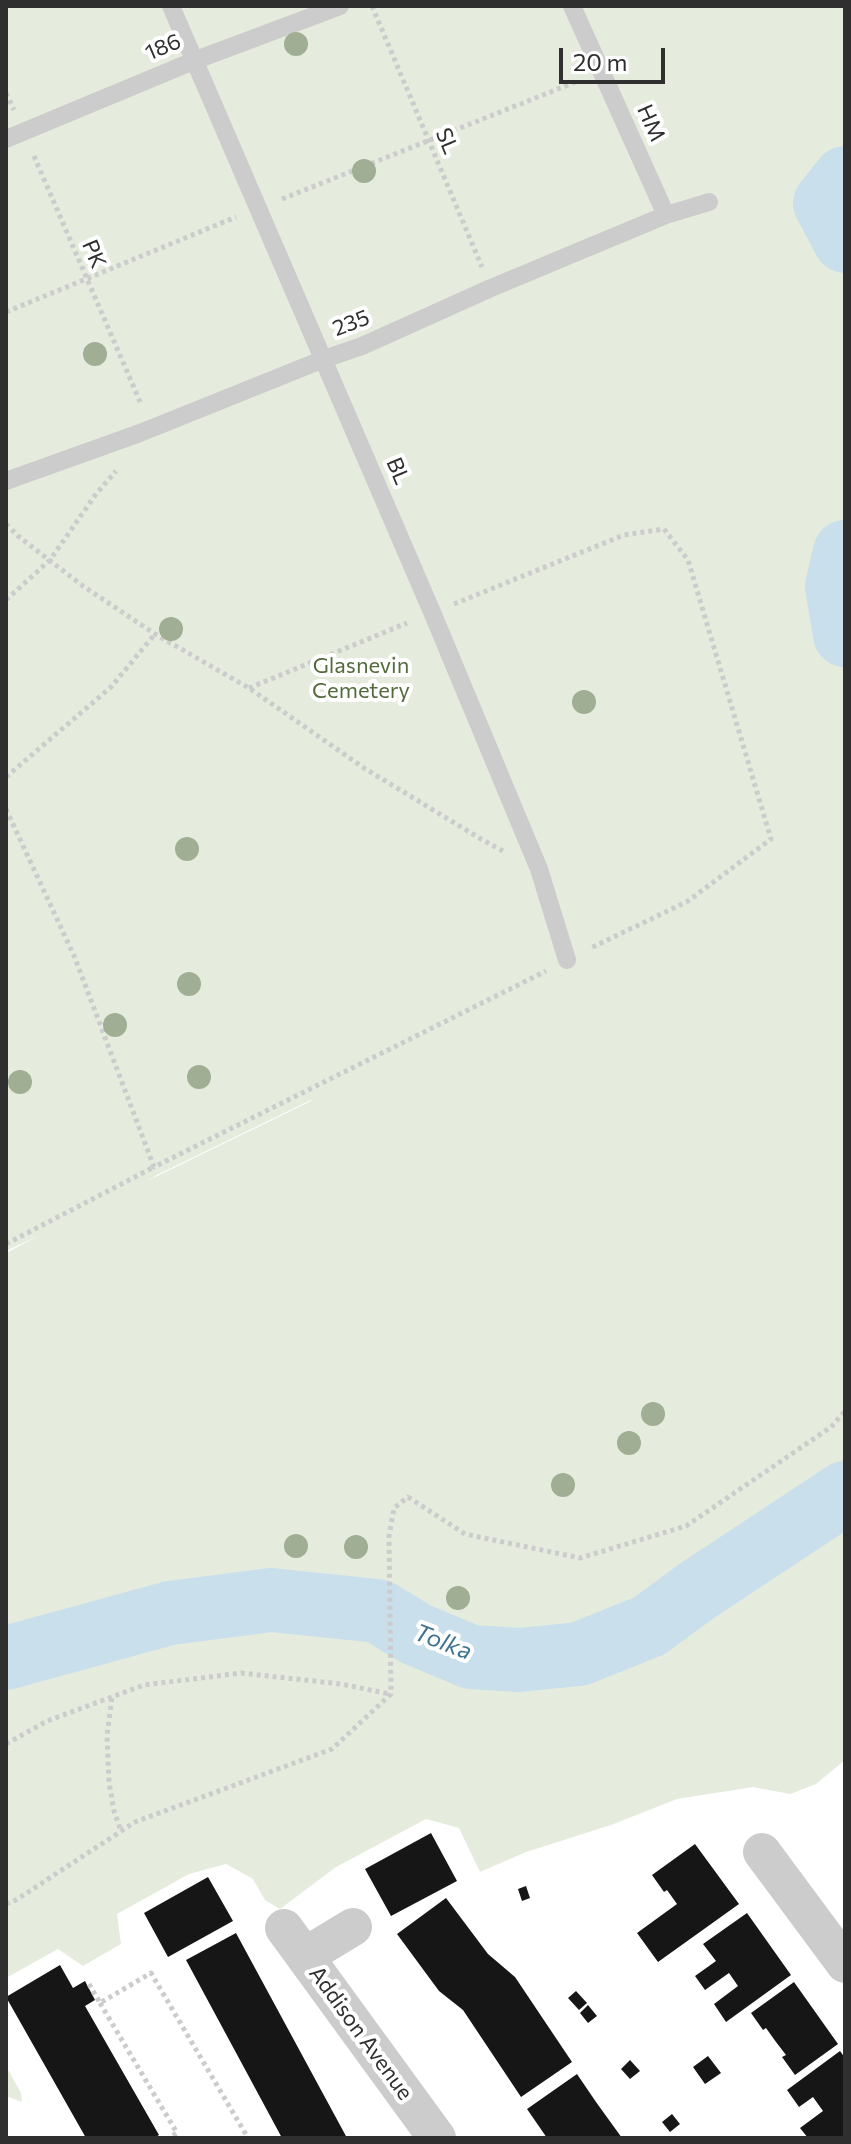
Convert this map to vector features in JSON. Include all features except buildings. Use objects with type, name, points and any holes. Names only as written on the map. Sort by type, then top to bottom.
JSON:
[{"type":"street","points":[[762,1852],[845,1964]]},
{"type":"street","name":"Addison Avenue","points":[[353,1927],[294,1942],[437,2138]]},
{"type":"lane","name":"BL","points":[[171,6],[539,869],[567,960]]},
{"type":"lane","name":"186","points":[[15,135],[196,60],[340,6]]},
{"type":"lane","name":"HM","points":[[572,6],[666,215]]},
{"type":"lane","name":"235","points":[[6,481],[146,431],[362,346],[666,215],[709,202]]},
{"type":"path","name":"SL","points":[[372,6],[491,288]]},
{"type":"path","points":[[6,312],[601,71]]},
{"type":"path","name":"PK","points":[[6,93],[15,135],[87,277],[146,431]]},
{"type":"path","points":[[6,600],[50,560],[96,494],[146,431]]},
{"type":"path","points":[[6,524],[83,586],[155,634],[249,688],[364,768],[481,839],[539,869]]},
{"type":"path","points":[[6,1244],[688,901],[771,839],[688,560],[664,529],[624,535],[249,688]]},
{"type":"path","points":[[6,777],[111,687],[155,634]]},
{"type":"path","points":[[6,809],[75,958],[154,1167]]},
{"type":"path","points":[[6,1904],[135,1822],[332,1749],[391,1694],[389,1536],[394,1508],[408,1497],[465,1534],[580,1558],[686,1526],[831,1427],[845,1411]]},
{"type":"path","points":[[6,1744],[47,1721],[144,1685],[241,1673],[341,1684],[391,1694]]},
{"type":"path","points":[[112,1697],[107,1735],[109,1782],[121,1831]]},
{"type":"path","points":[[100,2003],[151,1973],[248,2138]]},
{"type":"path","points":[[89,1984],[177,2133],[169,2138]]},
{"type":"green space","name":"Glasnevin Cemetery","points":[[6,6],[845,6],[845,1760],[816,1784],[790,1794],[753,1787],[677,1799],[611,1825],[526,1852],[480,1872],[459,1828],[426,1819],[336,1867],[280,1909],[265,1900],[253,1879],[226,1864],[189,1874],[117,1914],[121,1944],[83,1966],[58,1949],[6,1978],[6,1662],[228,1607],[221,1574],[211,1581],[6,1640],[6,1253],[40,1235],[6,1251]],"holes":[[[311,1101],[147,1181],[157,1175]]]},
{"type":"green space","points":[[6,2066],[21,2093],[22,2102],[6,2096]]},
{"type":"waterway","name":"Tolka","points":[[845,178],[825,203],[845,241]]},
{"type":"waterway","name":"Tolka","points":[[845,552],[837,586],[845,635]]},
{"type":"waterway","name":"Tolka","points":[[6,1658],[170,1613],[271,1600],[378,1611],[416,1634],[471,1657],[519,1660],[579,1654],[649,1626],[845,1493]]}]
